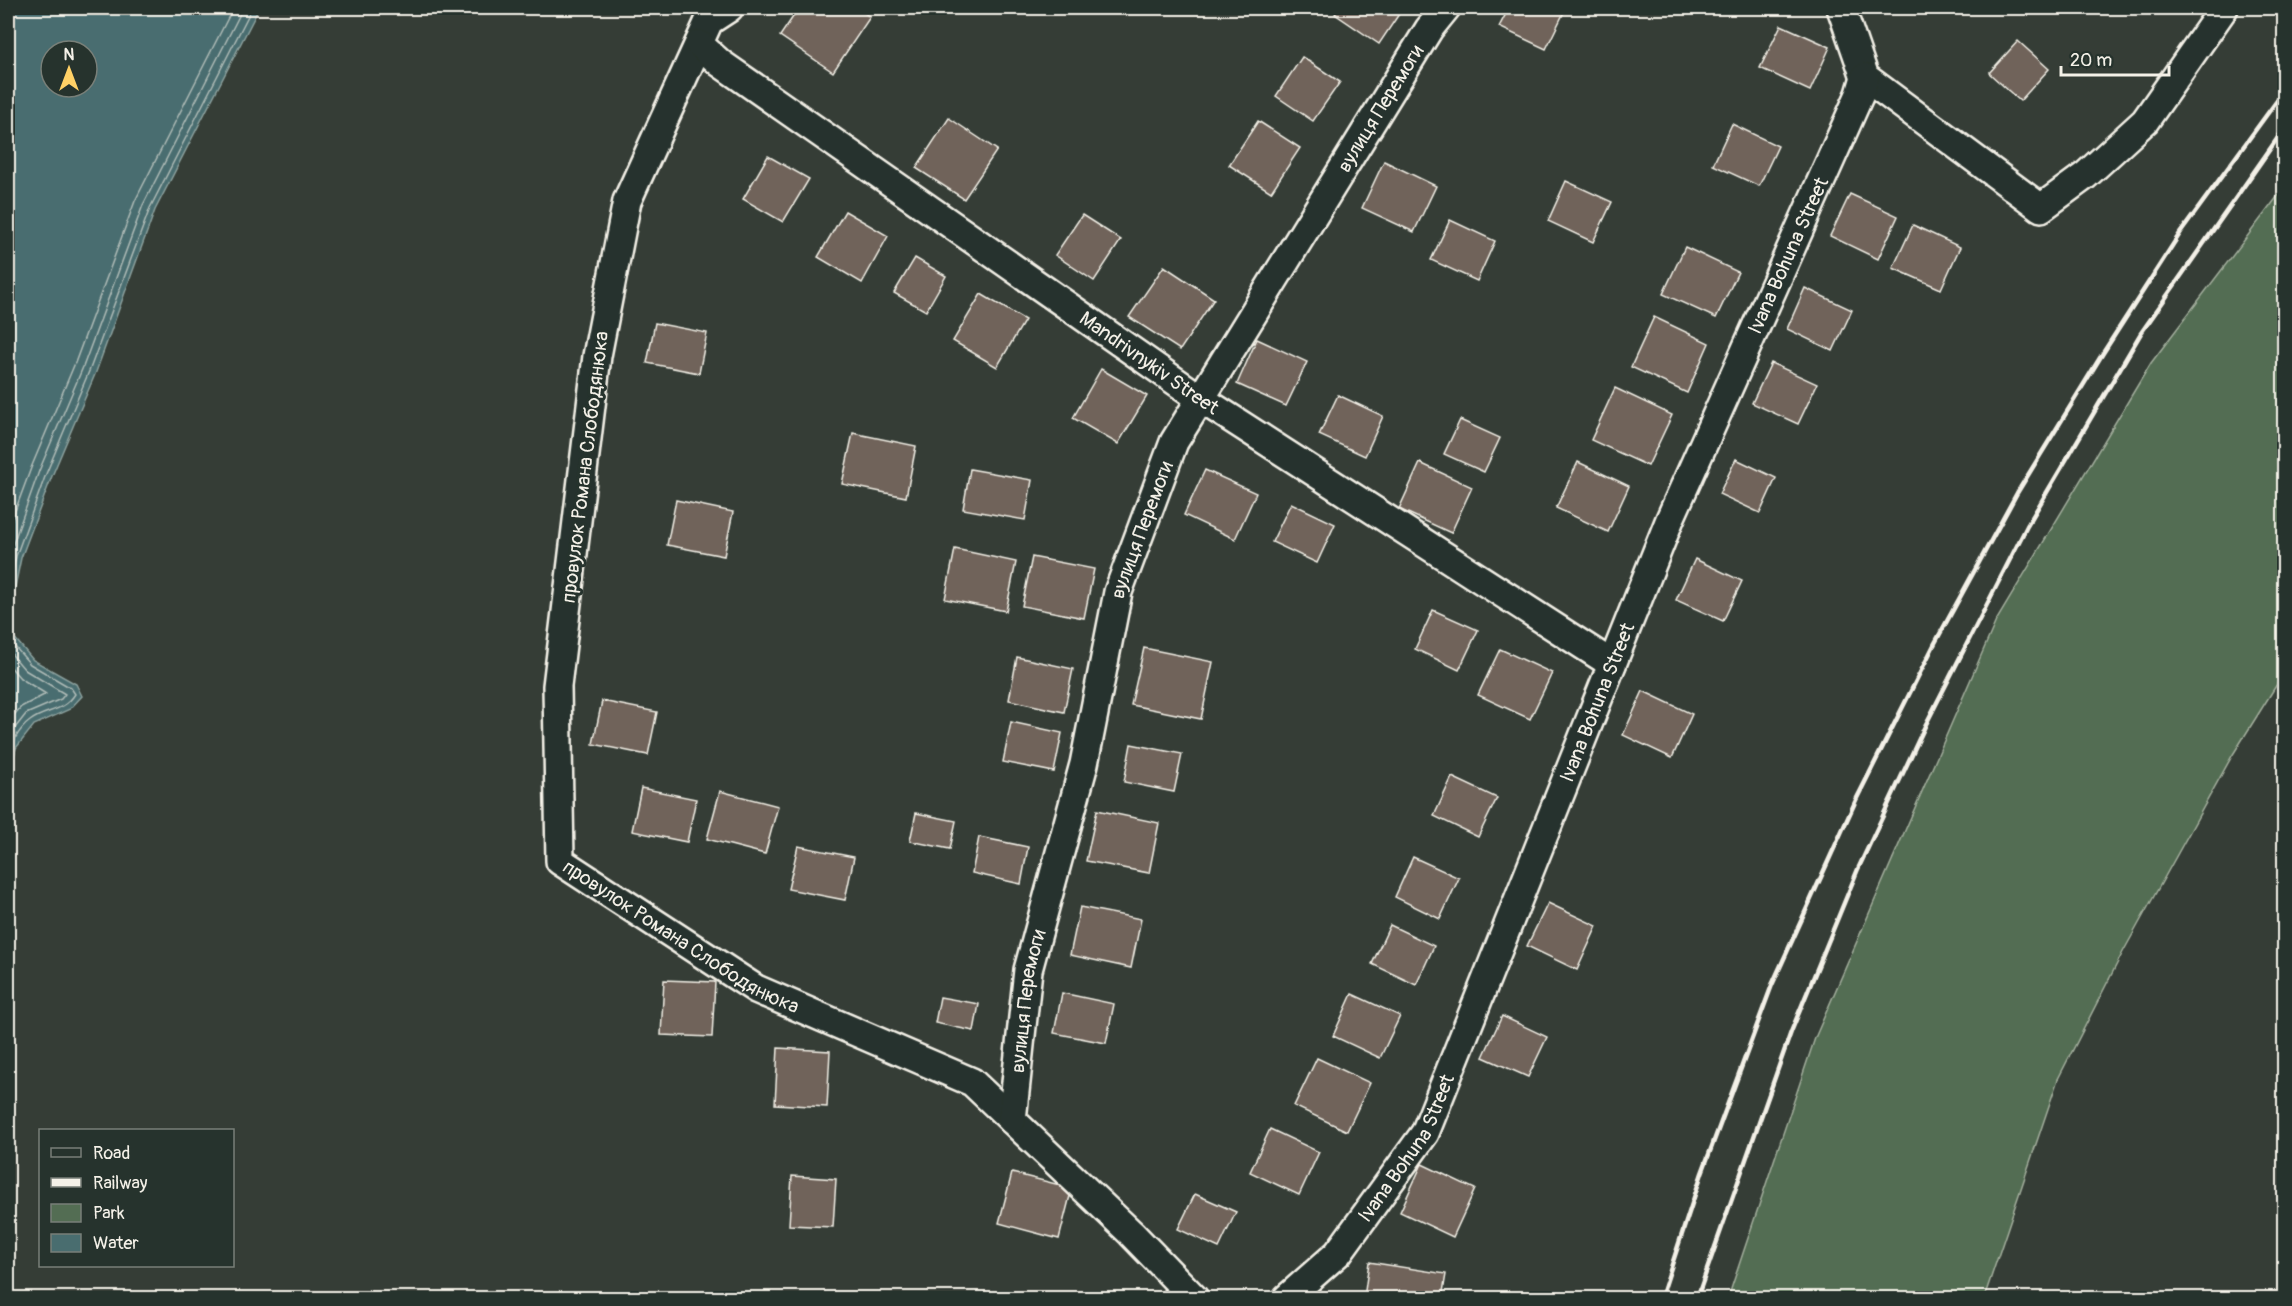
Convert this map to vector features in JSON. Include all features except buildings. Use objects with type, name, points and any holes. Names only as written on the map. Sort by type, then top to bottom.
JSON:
[{"type":"street","name":"провулок Романа Слободянюка","points":[[729,8],[709,21],[627,201],[597,356],[557,686],[560,861],[756,989],[972,1082],[1131,1233],[1194,1299]]},
{"type":"street","name":"вулиця Перемоги","points":[[1012,1120],[1028,970],[1084,764],[1118,592],[1174,442],[1429,29],[1446,8]]},
{"type":"street","points":[[1841,8],[1865,77],[2041,208],[2086,175],[2145,122],[2224,8]]},
{"type":"street","name":"Mandrivnykiv Street","points":[[699,44],[720,63],[1201,399],[1612,664]]},
{"type":"street","name":"Ivana Bohuna Street","points":[[1287,1299],[1338,1253],[1425,1133],[1670,519],[1850,116],[1865,77]]},
{"type":"green space","points":[[2284,188],[2284,673],[2232,756],[2123,952],[2058,1079],[1984,1298],[1728,1298],[1815,1038],[1996,621],[2151,363]]},
{"type":"water","points":[[8,8],[259,8],[155,210],[96,372],[52,476],[21,558],[11,606],[12,635],[33,660],[76,684],[82,696],[70,709],[34,725],[16,748],[8,781]]},
{"type":"railway","points":[[1661,1298],[1702,1173],[1772,985],[1856,800],[1935,643],[2017,493],[2103,353],[2181,232],[2284,91]]},
{"type":"railway","points":[[1697,1298],[1791,1032],[1858,869],[1926,724],[2027,526],[2141,333],[2284,129]]}]
